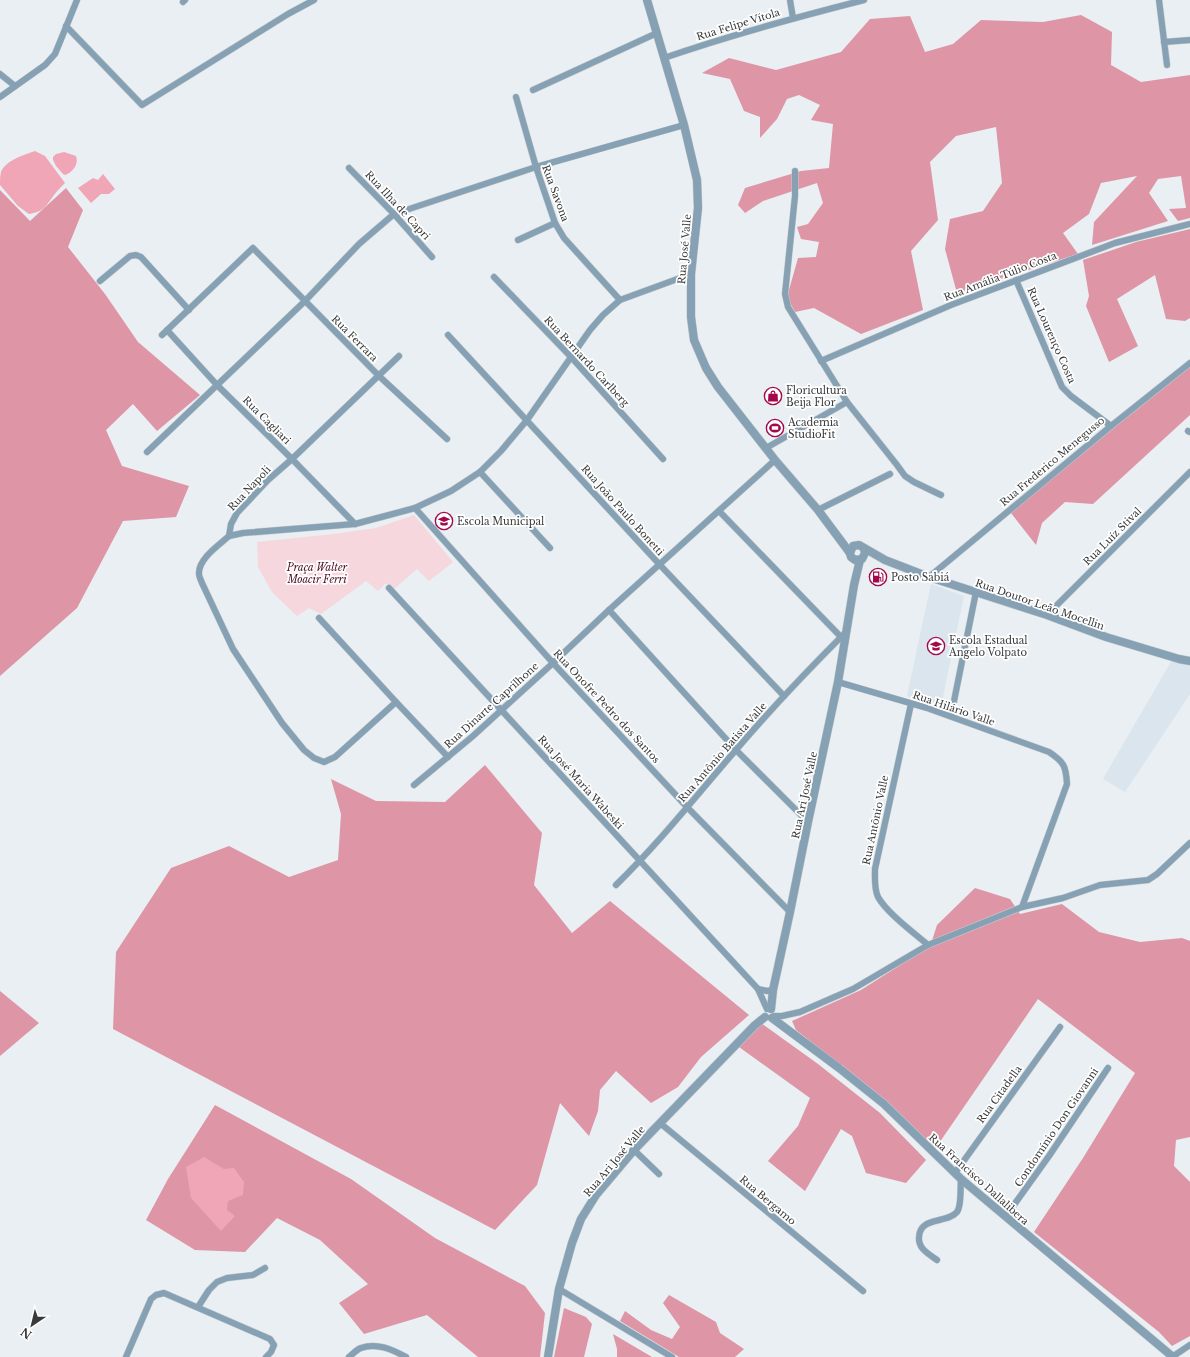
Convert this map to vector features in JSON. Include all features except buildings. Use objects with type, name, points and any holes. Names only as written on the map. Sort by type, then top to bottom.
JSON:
[{"type":"street","points":[[0,97],[45,65],[55,54],[77,0]]},
{"type":"street","points":[[66,26],[142,105],[288,14],[314,0]]},
{"type":"street","name":"Rua José Valle","points":[[647,0],[684,126],[697,180],[698,201],[690,274],[691,317],[694,340],[706,368],[718,387],[775,460],[834,531],[857,554]]},
{"type":"street","points":[[790,0],[793,18]]},
{"type":"street","name":"Rua Felipe Vítola","points":[[664,58],[793,18],[864,0]]},
{"type":"street","points":[[1159,0],[1167,65]]},
{"type":"street","points":[[533,90],[657,33]]},
{"type":"street","points":[[1164,42],[1190,40]]},
{"type":"street","points":[[0,74],[15,86]]},
{"type":"street","name":"Rua Savona","points":[[516,97],[536,167],[555,224],[564,238],[620,300]]},
{"type":"street","points":[[147,452],[305,301],[359,244],[394,214],[536,167],[684,126]]},
{"type":"street","name":"Rua Ilha de Capri","points":[[349,168],[394,214],[432,257]]},
{"type":"street","points":[[795,171],[795,196],[785,294],[788,307],[847,402],[906,476],[914,482],[941,495]]},
{"type":"street","points":[[518,240],[555,224]]},
{"type":"street","name":"Rua Amália Túlio Costa","points":[[822,361],[951,305],[1115,243],[1190,224]]},
{"type":"street","name":"Rua Ferrara","points":[[189,310],[253,248],[378,376],[447,439]]},
{"type":"street","points":[[100,281],[130,256],[136,255],[141,258],[189,310],[162,335]]},
{"type":"street","points":[[396,702],[335,757],[324,762],[314,758],[304,750],[282,723],[233,649],[202,583],[199,573],[201,564],[211,551],[229,536],[355,524],[415,508],[451,491],[480,472],[501,451],[527,420],[590,330],[603,315],[620,300],[690,274]]},
{"type":"street","name":"Rua Bernardo Carlberg","points":[[494,277],[571,357],[663,459]]},
{"type":"street","name":"Rua Lourenço Costa","points":[[1016,280],[1062,387],[1071,396],[1111,426]]},
{"type":"street","name":"Rua Cagliari","points":[[167,330],[217,385],[355,524]]},
{"type":"street","name":"Rua João Paulo Bonetti","points":[[448,335],[660,565],[784,696]]},
{"type":"street","name":"Rua Napoli","points":[[229,536],[231,524],[237,513],[268,480],[292,459],[399,356]]},
{"type":"street","name":"Rua Frederico Menegusso","points":[[929,577],[1111,426],[1190,363]]},
{"type":"street","points":[[766,448],[847,402]]},
{"type":"street","name":"Rua Dinarte Caprilhone","points":[[414,785],[502,709],[775,460]]},
{"type":"street","points":[[480,472],[550,548]]},
{"type":"street","name":"Rua Luíz Stival","points":[[1048,615],[1190,472]]},
{"type":"street","points":[[818,510],[890,474]]},
{"type":"street","name":"Rua Onofre Pedro dos Santos","points":[[415,508],[553,663],[687,807],[790,912]]},
{"type":"street","points":[[719,511],[843,635]]},
{"type":"street","name":"Rua Doutor Leão Mocellin","points":[[857,554],[885,560],[929,577],[1048,615],[1106,637],[1190,661]]},
{"type":"street","name":"Rua Ari José Valle","points":[[548,1357],[559,1289],[572,1243],[581,1219],[596,1195],[634,1150],[755,1025],[772,1014],[773,990],[838,682],[843,635],[854,585],[857,554]]},
{"type":"street","name":"Rua José Maria Wabeski","points":[[389,588],[502,709],[758,989],[772,1014]]},
{"type":"street","points":[[951,716],[976,592]]},
{"type":"street","points":[[609,610],[736,750],[808,822]]},
{"type":"street","points":[[319,618],[448,757]]},
{"type":"street","name":"Rua Antônio Batista Valle","points":[[616,885],[640,861],[784,696],[843,635]]},
{"type":"street","name":"Rua Hilário Valle","points":[[838,682],[951,716],[1049,752],[1061,760],[1068,784],[1022,907]]},
{"type":"street","name":"Rua Antônio Valle","points":[[911,704],[878,854],[875,869],[875,883],[877,896],[889,910],[928,945]]},
{"type":"street","points":[[772,1014],[800,1012],[853,989],[928,945],[1022,907],[1063,898],[1100,885],[1148,880],[1157,874],[1190,843]]},
{"type":"street","points":[[758,989],[767,991],[773,990]]},
{"type":"street","name":"Rua Francisco Dallalibera","points":[[772,1014],[782,1026],[839,1068],[884,1104],[961,1179],[1173,1357]]},
{"type":"street","name":"Rua Citadella","points":[[955,1173],[1060,1027]]},
{"type":"street","name":"Condomínio Don Giovanni","points":[[1006,1216],[1049,1156],[1108,1068]]},
{"type":"street","name":"Rua Bergamo","points":[[660,1123],[863,1291]]},
{"type":"street","points":[[634,1150],[659,1174]]},
{"type":"street","points":[[937,1260],[922,1249],[919,1241],[919,1232],[924,1225],[956,1214],[959,1208],[961,1179]]},
{"type":"street","points":[[198,1307],[209,1290],[217,1282],[227,1278],[253,1275],[265,1268]]},
{"type":"street","points":[[559,1289],[672,1357]]},
{"type":"street","points":[[126,1357],[151,1299],[156,1295],[164,1293],[270,1339],[274,1345],[271,1352],[266,1357]]},
{"type":"street","points":[[349,1357],[361,1348],[375,1345],[392,1350],[406,1357]]},
{"type":"street","points":[[1173,1357],[1190,1345]]},
{"type":"shaded area","points":[[1081,15],[1112,32],[1111,65],[1141,82],[1190,75],[1190,218],[1178,221],[1169,209],[1186,208],[1181,176],[1158,179],[1149,193],[1168,221],[1092,245],[1094,222],[1137,176],[1101,183],[1089,214],[1063,233],[1078,254],[957,293],[945,249],[950,219],[983,211],[1002,183],[996,127],[956,136],[930,162],[938,220],[911,251],[923,310],[861,334],[814,308],[795,312],[787,297],[798,258],[816,257],[819,242],[801,239],[797,227],[808,224],[823,203],[817,183],[763,201],[745,213],[738,205],[745,188],[801,171],[829,168],[833,124],[811,120],[820,105],[799,95],[787,99],[777,119],[760,138],[760,117],[744,111],[730,79],[702,73],[729,58],[776,70],[841,52],[870,19],[910,16],[925,52],[953,44],[981,20],[1043,22]]},
{"type":"shaded area","points":[[35,151],[45,156],[65,183],[42,210],[29,214],[18,206],[0,185],[0,177],[3,168],[11,161]]},
{"type":"shaded area","points":[[64,152],[76,156],[77,159],[75,167],[71,172],[65,175],[56,166],[53,160],[53,157],[56,154]]},
{"type":"shaded area","points":[[103,174],[115,189],[109,194],[101,194],[91,203],[78,188],[93,178],[98,180]]},
{"type":"shaded area","points":[[66,188],[83,210],[68,247],[105,294],[138,342],[200,395],[157,431],[133,404],[106,430],[122,466],[189,486],[176,517],[123,521],[77,608],[0,676],[0,190],[30,221]]},
{"type":"shaded area","points":[[1190,229],[1190,318],[1185,321],[1166,319],[1155,275],[1117,299],[1138,346],[1109,362],[1086,306],[1089,296],[1083,260],[1136,242]]},
{"type":"shaded area","points":[[1190,365],[1190,415],[1093,504],[1065,502],[1042,523],[1036,545],[1011,513],[1058,472]]},
{"type":"shaded area","name":"Escola Estadual Angelo Volpato","points":[[931,584],[964,596],[941,706],[907,696]]},
{"type":"shaded area","points":[[1172,660],[1190,663],[1190,694],[1125,792],[1103,779]]},
{"type":"shaded area","points":[[485,765],[542,833],[534,885],[572,933],[610,901],[749,1015],[701,1057],[678,1087],[651,1103],[616,1071],[600,1090],[598,1111],[589,1136],[560,1103],[537,1185],[495,1230],[113,1029],[116,952],[171,868],[229,846],[289,877],[338,860],[341,814],[331,779],[376,801],[445,802]]},
{"type":"shaded area","points":[[975,888],[1010,899],[1020,914],[1062,904],[1099,932],[1140,942],[1182,938],[1190,941],[1190,1137],[1176,1140],[1174,1166],[1190,1182],[1190,1336],[1172,1346],[1159,1332],[1034,1232],[1083,1158],[1135,1073],[1038,999],[935,1149],[893,1107],[796,1030],[792,1021],[861,990],[930,947],[937,925]]},
{"type":"shaded area","points":[[0,991],[39,1023],[0,1056]]},
{"type":"shaded area","points":[[761,1023],[818,1064],[880,1113],[926,1160],[906,1183],[866,1173],[852,1136],[841,1129],[805,1191],[768,1161],[798,1126],[810,1098],[739,1047]]},
{"type":"shaded area","points":[[215,1105],[351,1179],[435,1238],[525,1286],[545,1313],[540,1357],[478,1357],[427,1315],[364,1334],[339,1303],[368,1284],[320,1240],[277,1218],[245,1252],[195,1250],[146,1220],[168,1179]]},
{"type":"shaded area","points":[[204,1157],[224,1169],[234,1168],[244,1182],[243,1195],[228,1201],[227,1210],[235,1216],[221,1231],[191,1198],[186,1167]]},
{"type":"shaded area","points":[[669,1295],[716,1322],[720,1333],[744,1349],[735,1357],[679,1357],[620,1321],[625,1311],[651,1330],[672,1339],[680,1327],[663,1303]]},
{"type":"shaded area","points":[[564,1308],[586,1317],[592,1324],[584,1357],[554,1357]]},
{"type":"shaded area","points":[[613,1334],[652,1357],[617,1357],[617,1349]]},
{"type":"green space","name":"Praça Walter Moacir Ferri","points":[[414,515],[453,562],[429,581],[417,569],[394,589],[386,583],[378,591],[366,581],[321,614],[309,608],[297,616],[272,592],[258,567],[257,542],[376,528]]},
{"type":"place","name":"Floricultura Beija Flor","points":[[773,396]]},
{"type":"place","name":"Academia StudioFit","points":[[775,428]]},
{"type":"place","name":"Escola Municipal","points":[[444,521]]},
{"type":"place","name":"Posto Sabiá","points":[[878,577]]},
{"type":"place","name":"Escola Estadual Angelo Volpato","points":[[936,646]]}]
